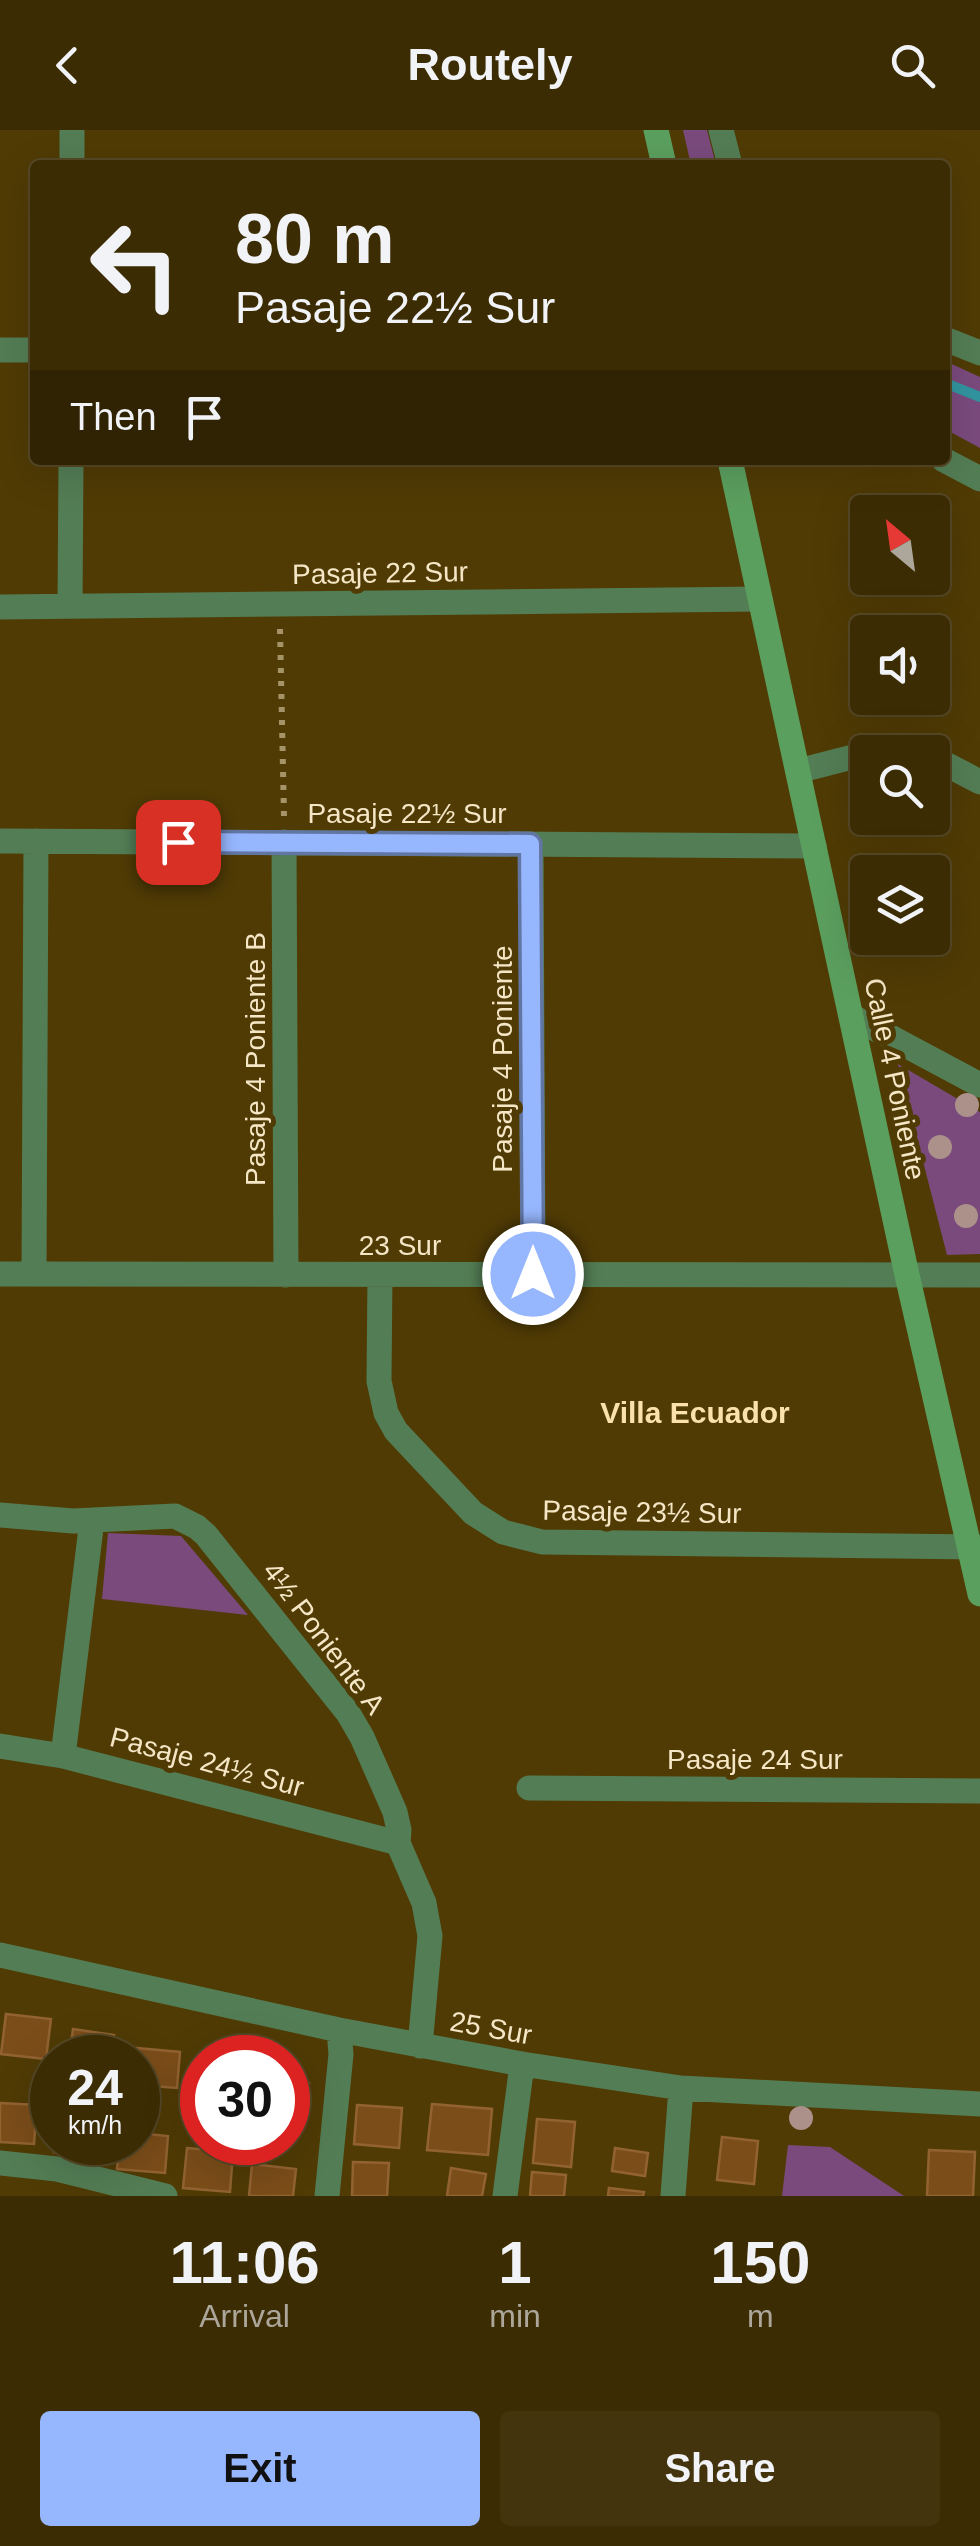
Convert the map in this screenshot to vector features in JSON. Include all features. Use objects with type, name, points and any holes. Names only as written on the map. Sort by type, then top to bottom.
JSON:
[{"type":"street","points":[[72,130],[72,160]]},
{"type":"street","points":[[656,130],[663,160]]},
{"type":"street","points":[[722,130],[729,160]]},
{"type":"street","points":[[950,341],[980,353]]},
{"type":"street","points":[[0,350],[30,350]]},
{"type":"street","points":[[950,463],[980,479]]},
{"type":"street","points":[[70,465],[70,606]]},
{"type":"street","name":"Calle 4 Poniente","points":[[731,465],[907,1275],[974,1546],[980,1594]]},
{"type":"street","name":"Pasaje 22 Sur","points":[[0,607],[760,599]]},
{"type":"street","points":[[798,771],[850,758]]},
{"type":"street","points":[[950,766],[980,782]]},
{"type":"street","name":"Pasaje 22½ Sur","points":[[0,840],[814,846]]},
{"type":"street","points":[[34,1274],[36,841]]},
{"type":"street","name":"Pasaje 4 Poniente B","points":[[284,842],[286,1275]]},
{"type":"street","name":"Pasaje 4 Poniente","points":[[530,844],[533,1274]]},
{"type":"street","points":[[851,1016],[980,1085]]},
{"type":"street","name":"23 Sur","points":[[0,1274],[980,1274]]},
{"type":"street","name":"Pasaje 23½ Sur","points":[[380,1275],[379,1381],[386,1413],[396,1432],[473,1513],[503,1532],[542,1542],[974,1546]]},
{"type":"street","name":"4½ Poniente A","points":[[0,1514],[48,1520],[175,1516],[198,1527],[348,1713],[395,1812],[398,1843],[424,1903],[430,1936],[420,2046]]},
{"type":"street","points":[[63,1756],[92,1520]]},
{"type":"street","name":"Pasaje 24½ Sur","points":[[0,1746],[63,1756],[398,1843]]},
{"type":"street","name":"Pasaje 24 Sur","points":[[530,1788],[980,1791]]},
{"type":"street","name":"25 Sur","points":[[0,1956],[339,2030],[522,2064],[681,2088],[980,2104]]},
{"type":"street","points":[[327,2196],[339,2030]]},
{"type":"street","points":[[506,2196],[522,2064]]},
{"type":"street","points":[[673,2196],[681,2088]]},
{"type":"street","points":[[0,2163],[57,2169],[165,2196]]},
{"type":"path","points":[[279,604],[284,842]]},
{"type":"shaded area","points":[[683,130],[707,130],[715,160],[690,160]]},
{"type":"shaded area","points":[[950,363],[980,377],[980,448],[950,432]]},
{"type":"shaded area","points":[[898,1064],[980,1112],[980,1254],[947,1255]]},
{"type":"shaded area","points":[[108,1533],[181,1536],[248,1615],[102,1599]]},
{"type":"shaded area","points":[[788,2145],[830,2147],[904,2196],[782,2196]]},
{"type":"building","points":[[6,2014],[51,2019],[49,2035],[30,2035],[30,2057],[1,2054]]},
{"type":"building","points":[[73,2029],[114,2035],[72,2035]]},
{"type":"building","points":[[160,2050],[180,2052],[177,2088],[160,2087]]},
{"type":"building","points":[[0,2103],[30,2105],[30,2144],[0,2142]]},
{"type":"building","points":[[432,2104],[492,2109],[488,2155],[427,2150]]},
{"type":"building","points":[[357,2105],[402,2108],[399,2148],[354,2144]]},
{"type":"building","points":[[537,2119],[575,2122],[571,2167],[533,2163]]},
{"type":"building","points":[[160,2135],[168,2136],[165,2173],[117,2169],[117,2165],[160,2165]]},
{"type":"building","points":[[722,2137],[758,2141],[754,2184],[717,2180]]},
{"type":"building","points":[[615,2148],[648,2153],[645,2176],[612,2171]]},
{"type":"building","points":[[929,2150],[975,2152],[973,2196],[927,2196]]},
{"type":"building","points":[[353,2162],[389,2163],[387,2196],[352,2196]]},
{"type":"building","points":[[185,2165],[232,2165],[230,2192],[183,2188]]},
{"type":"building","points":[[252,2165],[296,2169],[293,2196],[249,2196]]},
{"type":"building","points":[[451,2168],[486,2174],[482,2196],[447,2196]]},
{"type":"building","points":[[532,2172],[566,2175],[564,2196],[530,2196]]},
{"type":"building","points":[[609,2188],[644,2192],[643,2196],[608,2196]]},
{"type":"waterway","points":[[950,385],[980,397]]},
{"type":"district","name":"Villa Ecuador","points":[[695,1412]]},
{"type":"route","points":[[178,842],[530,844],[533,1274]]}]
